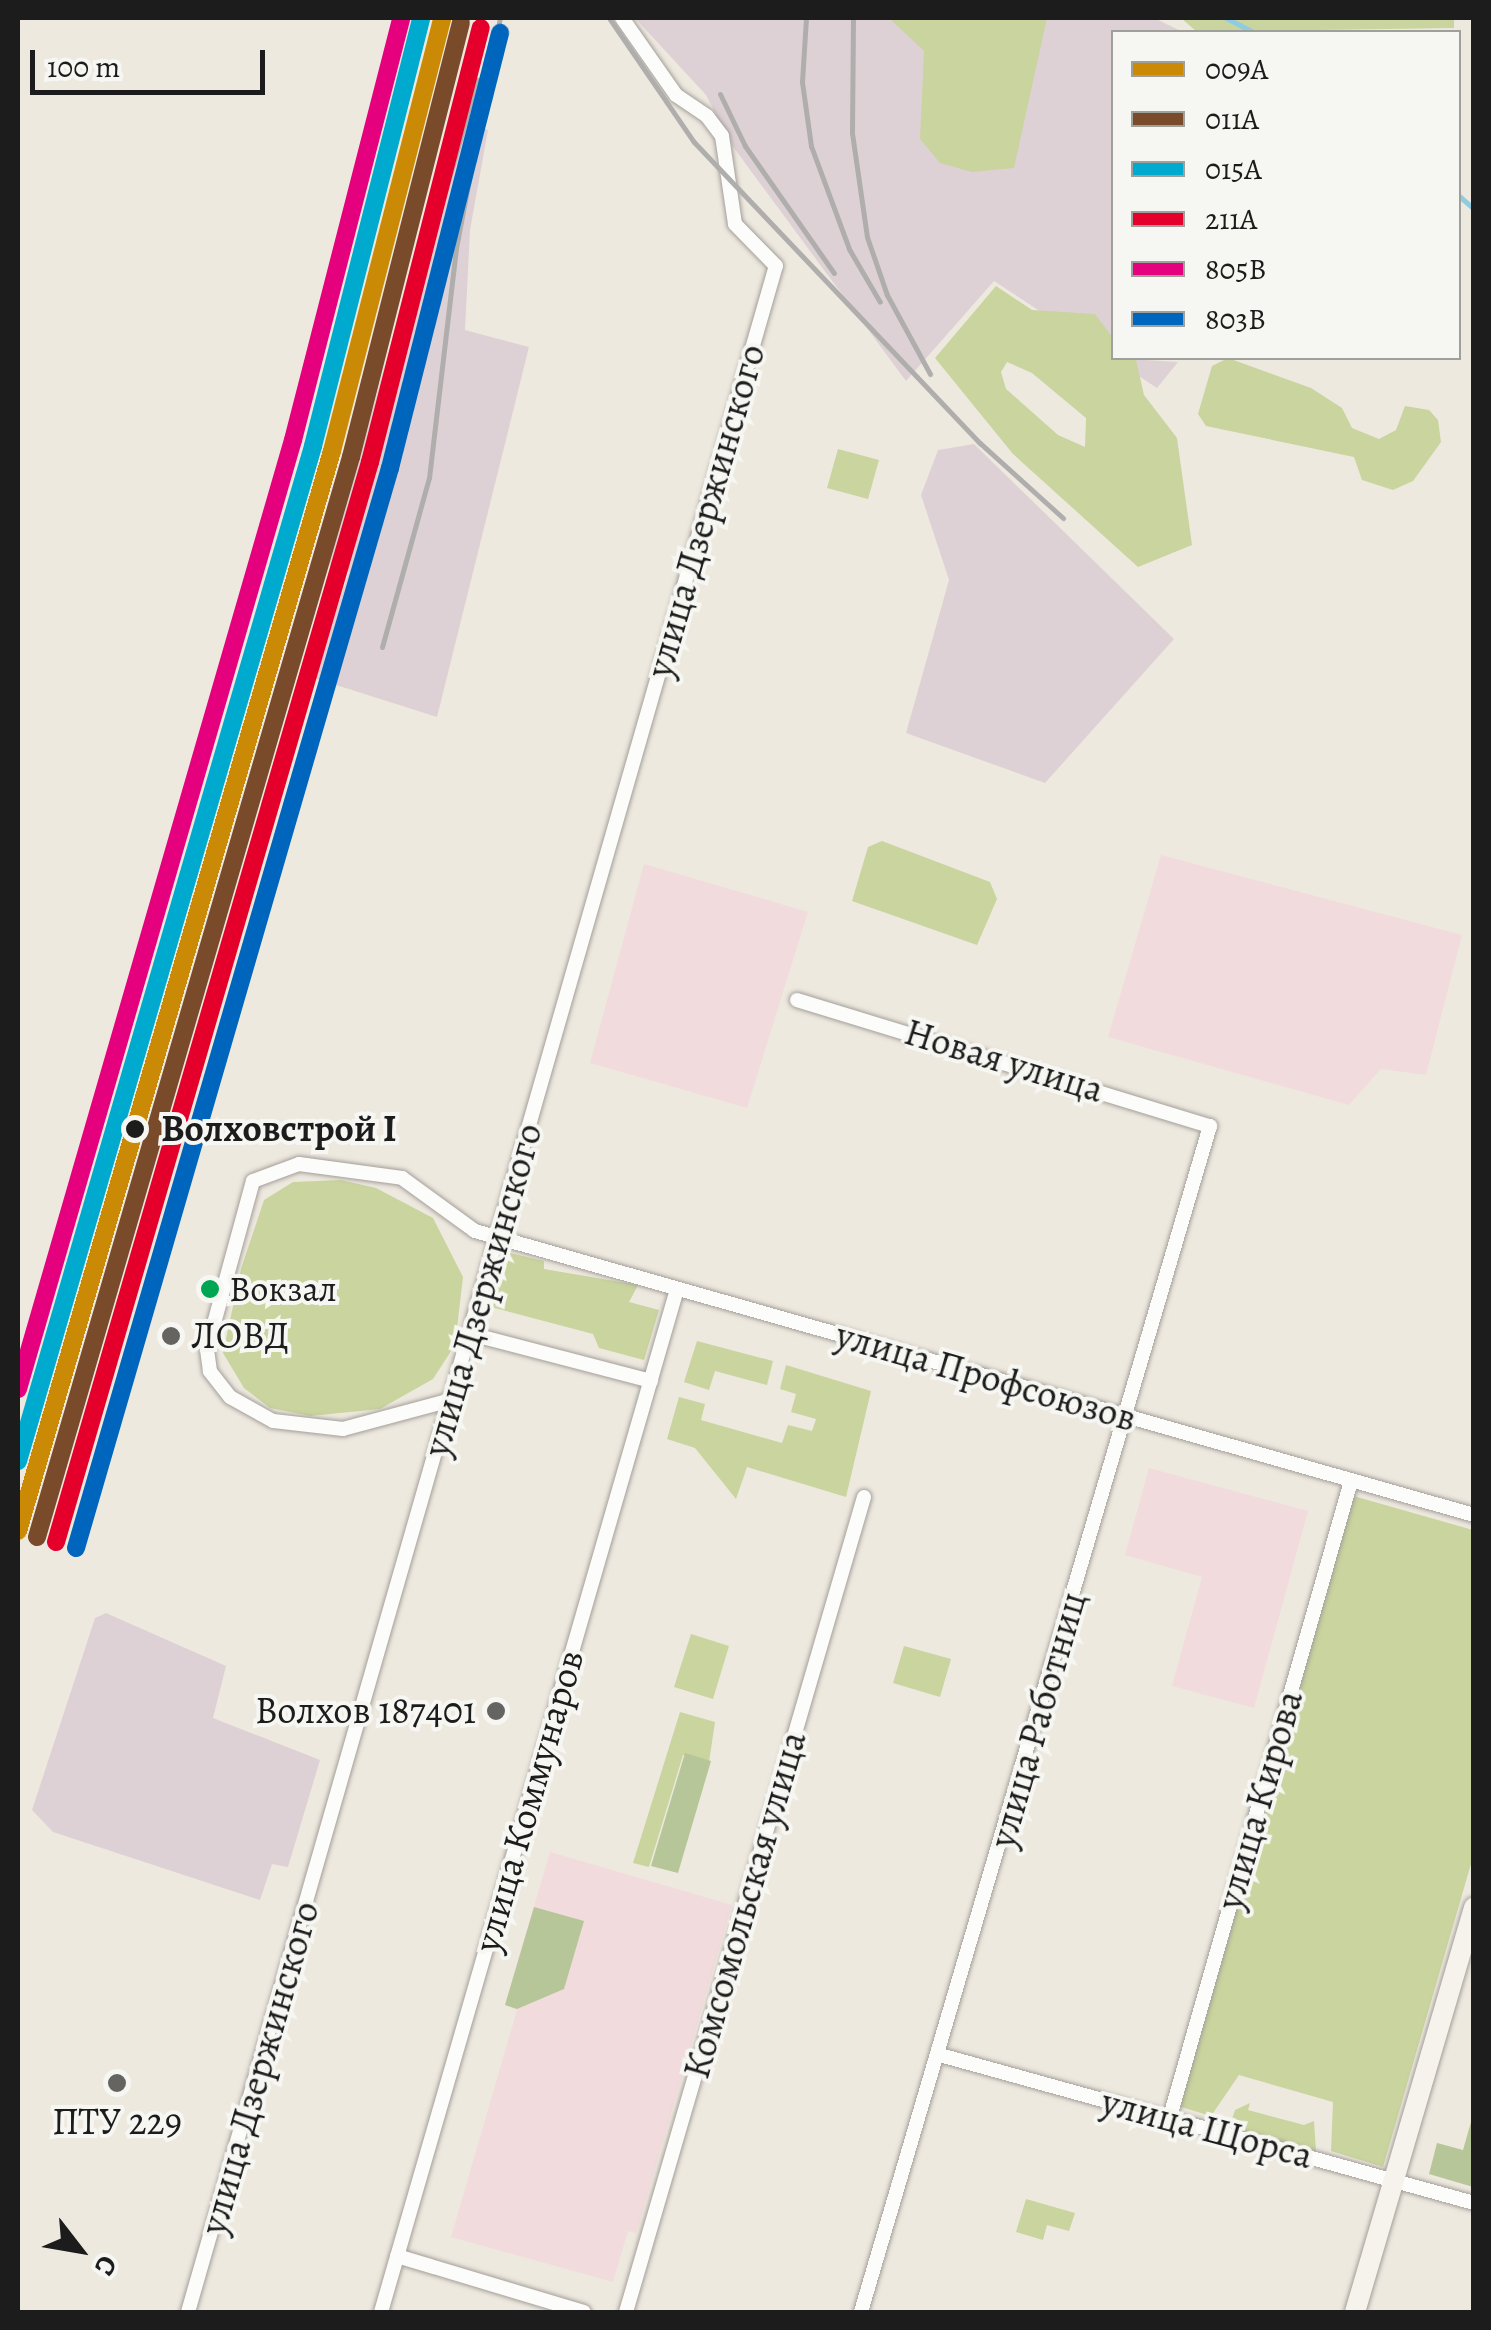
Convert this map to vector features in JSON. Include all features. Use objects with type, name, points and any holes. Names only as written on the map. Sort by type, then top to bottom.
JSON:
[{"type":"main road","points":[[1355,2312],[1474,1906]]},
{"type":"street","name":"улица Дзержинского","points":[[188,2312],[776,266],[735,224],[722,136],[708,116],[676,96],[622,18]]},
{"type":"street","name":"Новая улица","points":[[797,1000],[1210,1126]]},
{"type":"street","name":"улица Работниц","points":[[861,2312],[940,2055],[1210,1126]]},
{"type":"street","points":[[451,1400],[343,1429],[273,1421],[230,1397],[206,1360],[253,1180],[299,1164],[402,1178],[475,1231],[498,1238]]},
{"type":"street","name":"улица Профсоюзов","points":[[498,1238],[1474,1515]]},
{"type":"street","name":"улица Коммунаров","points":[[381,2312],[678,1289]]},
{"type":"street","points":[[471,1334],[651,1381]]},
{"type":"street","name":"улица Кирова","points":[[1169,2120],[1352,1480]]},
{"type":"street","name":"Комсомольская улица","points":[[626,2312],[864,1497]]},
{"type":"street","name":"улица Щорса","points":[[940,2055],[1474,2203]]},
{"type":"street","points":[[397,2256],[584,2312]]},
{"type":"shaded area","points":[[635,18],[1154,18],[1179,30],[1111,30],[1111,358],[994,281],[906,381],[731,144],[706,95]]},
{"type":"shaded area","points":[[453,121],[488,130],[470,230],[465,330],[529,347],[437,717],[314,678],[349,572],[329,565]]},
{"type":"shaded area","points":[[1114,360],[1178,362],[1157,388]]},
{"type":"shaded area","points":[[974,444],[1174,639],[1045,783],[906,733],[949,580],[921,495],[938,450]]},
{"type":"shaded area","points":[[1161,855],[1462,935],[1426,1075],[1381,1069],[1349,1105],[1108,1037]]},
{"type":"shaded area","points":[[644,864],[808,912],[747,1108],[590,1063]]},
{"type":"shaded area","points":[[1149,1468],[1308,1511],[1254,1708],[1172,1686],[1202,1577],[1125,1555]]},
{"type":"shaded area","points":[[106,1613],[226,1666],[213,1718],[320,1760],[288,1867],[272,1864],[260,1900],[53,1832],[32,1810],[95,1618]]},
{"type":"shaded area","points":[[550,1852],[732,1905],[638,2227],[636,2233],[628,2231],[613,2282],[451,2237],[517,2010],[505,2005]]},
{"type":"green space","points":[[889,18],[1047,18],[1014,168],[972,172],[940,163],[920,139],[924,51]]},
{"type":"green space","points":[[1181,18],[1454,18],[1454,28],[1195,30]]},
{"type":"green space","points":[[996,286],[1032,310],[1095,314],[1111,335],[1111,360],[1136,360],[1144,395],[1177,438],[1192,545],[1138,567],[1013,454],[935,358]],"holes":[[[1007,362],[1032,373],[1086,418],[1085,447],[1058,435],[1006,389],[1001,372]]]},
{"type":"green space","points":[[1234,360],[1311,388],[1342,408],[1352,428],[1379,439],[1396,430],[1405,406],[1429,410],[1438,420],[1441,442],[1413,481],[1393,490],[1362,480],[1354,457],[1206,426],[1198,414],[1212,366]]},
{"type":"green space","points":[[838,449],[879,460],[868,499],[827,488]]},
{"type":"green space","points":[[882,841],[990,882],[997,899],[977,945],[852,901],[868,847]]},
{"type":"green space","points":[[341,1180],[376,1188],[433,1218],[463,1277],[455,1345],[433,1379],[380,1409],[310,1416],[270,1408],[244,1388],[223,1353],[241,1269],[264,1200],[293,1182]]},
{"type":"green space","points":[[506,1252],[544,1261],[544,1269],[638,1285],[629,1302],[659,1310],[644,1360],[599,1348],[593,1334],[491,1307]]},
{"type":"green space","points":[[697,1341],[773,1361],[767,1385],[715,1371],[709,1390],[684,1382]]},
{"type":"green space","points":[[786,1365],[871,1391],[846,1497],[747,1467],[736,1499],[695,1448],[667,1439],[679,1397],[705,1404],[701,1420],[782,1443],[788,1425],[812,1431],[816,1419],[791,1412],[796,1394],[780,1389]]},
{"type":"green space","points":[[1350,1495],[1473,1530],[1473,1857],[1383,2167],[1331,2151],[1333,2102],[1239,2075],[1211,2116],[1178,2106]]},
{"type":"green space","points":[[691,1634],[729,1646],[713,1699],[674,1687]]},
{"type":"green space","points":[[904,1646],[951,1659],[940,1697],[893,1683]]},
{"type":"green space","points":[[680,1712],[715,1722],[709,1762],[683,1755],[649,1867],[633,1863]]},
{"type":"green space","points":[[685,1753],[711,1761],[678,1873],[651,1866]]},
{"type":"green space","points":[[534,1907],[584,1921],[564,1989],[517,2009],[505,2005]]},
{"type":"green space","points":[[1250,2103],[1248,2110],[1304,2125],[1314,2121],[1316,2151],[1229,2128],[1235,2110]]},
{"type":"green space","points":[[1473,2115],[1473,2187],[1429,2174],[1437,2143],[1463,2150]]},
{"type":"green space","points":[[1026,2199],[1075,2213],[1069,2231],[1047,2225],[1043,2240],[1016,2232]]},
{"type":"waterway","points":[[1226,18],[1249,30]]},
{"type":"waterway","points":[[1461,198],[1474,209]]},
{"type":"railway","points":[[462,95],[482,18]]},
{"type":"railway","points":[[382,647],[429,478],[456,248],[500,18]]},
{"type":"railway","points":[[609,18],[694,142],[980,443],[1063,518]]},
{"type":"railway","points":[[806,18],[802,82],[811,146],[849,249],[880,302]]},
{"type":"railway","points":[[853,18],[852,133],[867,237],[887,295],[930,374]]},
{"type":"railway","points":[[343,550],[477,80]]},
{"type":"railway","points":[[720,94],[745,146],[834,273]]},
{"type":"transit line","name":"805В","points":[[18,1389],[293,440],[401,18]]},
{"type":"transit line","name":"015А","points":[[18,1461],[313,446],[421,18]]},
{"type":"transit line","name":"009А","points":[[18,1531],[332,451],[442,18]]},
{"type":"transit line","name":"011А","points":[[37,1537],[351,457],[461,23]]},
{"type":"transit line","name":"211А","points":[[56,1542],[370,462],[481,28]]},
{"type":"transit line","name":"803В","points":[[76,1548],[390,468],[500,33]]},
{"type":"place","name":"Волховстрой I","points":[[135,1129]]},
{"type":"place","name":"Вокзал","points":[[210,1289]]},
{"type":"place","name":"ЛОВД","points":[[171,1336]]},
{"type":"place","name":"Волхов 187401","points":[[496,1711]]},
{"type":"place","name":"ПТУ 229","points":[[117,2083]]}]
